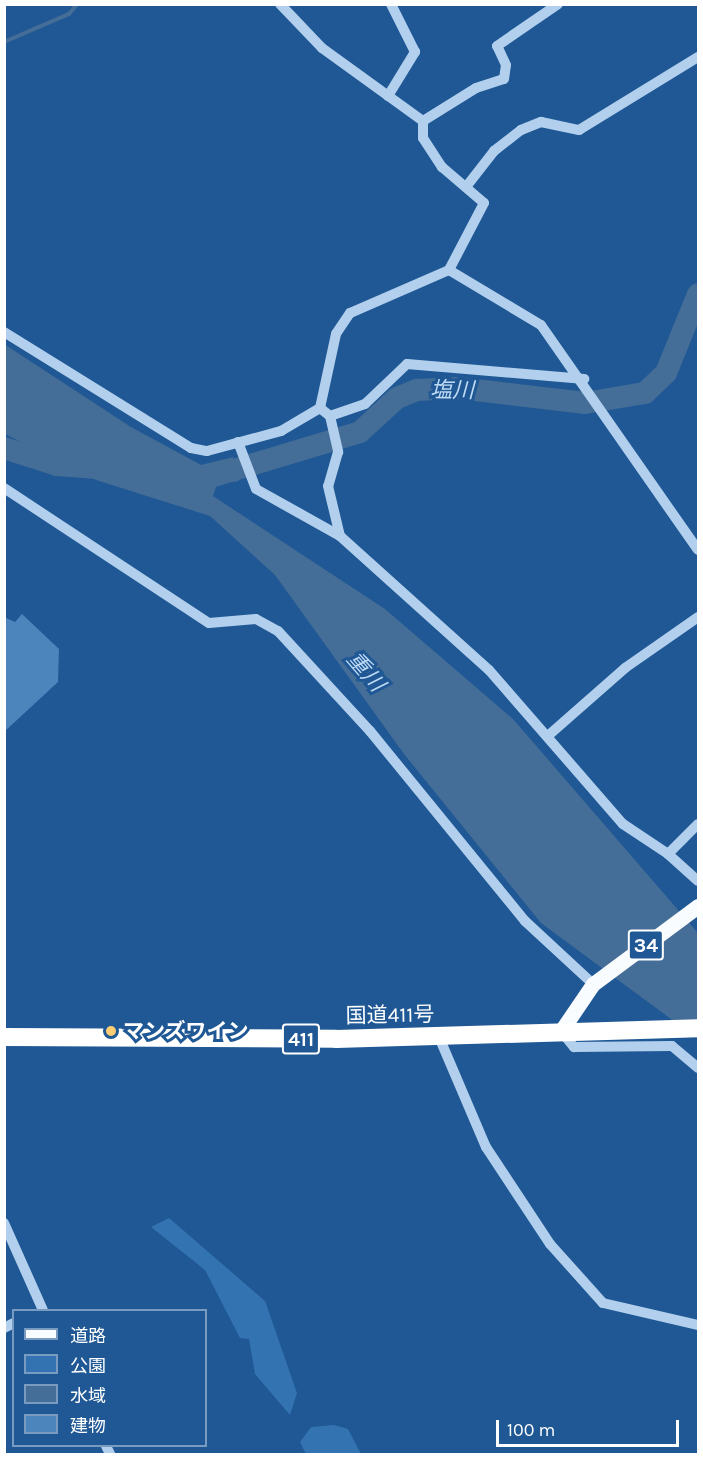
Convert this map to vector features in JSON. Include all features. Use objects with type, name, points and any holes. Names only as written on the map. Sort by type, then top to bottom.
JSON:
[{"type":"highway","name":"国道411号","points":[[4,1037],[438,1037],[597,1029],[699,1028]]},
{"type":"main road","name":"34","points":[[561,1031],[593,984],[699,906]]},
{"type":"street","points":[[280,4],[322,48],[423,121]]},
{"type":"street","points":[[388,96],[415,52],[391,4]]},
{"type":"street","points":[[423,121],[476,88],[504,79],[497,46],[558,4]]},
{"type":"street","points":[[466,187],[494,151],[521,130],[541,122],[579,130],[699,57]]},
{"type":"street","points":[[320,408],[320,389],[342,320],[448,270],[484,203],[442,166],[423,138],[423,121]]},
{"type":"street","points":[[448,270],[541,325],[584,379],[602,412],[695,532],[699,550]]},
{"type":"street","points":[[4,332],[191,448],[207,451],[281,430],[320,408]]},
{"type":"street","points":[[330,416],[365,404],[407,364],[426,361],[584,379]]},
{"type":"street","points":[[320,408],[330,416],[338,452],[328,486],[340,536]]},
{"type":"street","points":[[238,442],[247,475],[256,489],[340,536],[489,670],[550,734],[623,824],[668,854],[699,881]]},
{"type":"street","points":[[4,488],[209,623],[256,619],[278,631],[370,731],[519,914],[593,984]]},
{"type":"street","points":[[550,734],[625,668],[699,617]]},
{"type":"street","points":[[668,854],[699,824]]},
{"type":"street","points":[[561,1031],[574,1047],[672,1046],[699,1068]]},
{"type":"street","points":[[438,1037],[486,1147],[550,1244],[603,1304],[699,1325]]},
{"type":"street","points":[[4,1223],[40,1309]]},
{"type":"green space","points":[[169,1218],[265,1301],[297,1393],[290,1415],[255,1374],[249,1339],[240,1338],[205,1270],[151,1227]]},
{"type":"green space","points":[[334,1425],[348,1429],[361,1454],[306,1454],[300,1442],[311,1427]]},
{"type":"water","points":[[4,344],[131,427],[201,465],[233,457],[239,481],[217,484],[213,496],[385,609],[513,719],[698,933],[698,1039],[541,923],[404,754],[275,575],[210,516],[96,480],[5,434]]},
{"type":"building","points":[[22,614],[59,649],[58,682],[4,732],[4,617],[15,622]]},
{"type":"waterway","points":[[4,42],[69,14],[77,4]]},
{"type":"waterway","name":"塩川","points":[[207,478],[360,432],[397,398],[417,390],[459,388],[585,403],[645,393],[666,373],[698,294]]},
{"type":"waterway","name":"重川","points":[[4,448],[57,465],[97,468]]},
{"type":"place","name":"マンズワイン","points":[[111,1031]]}]
